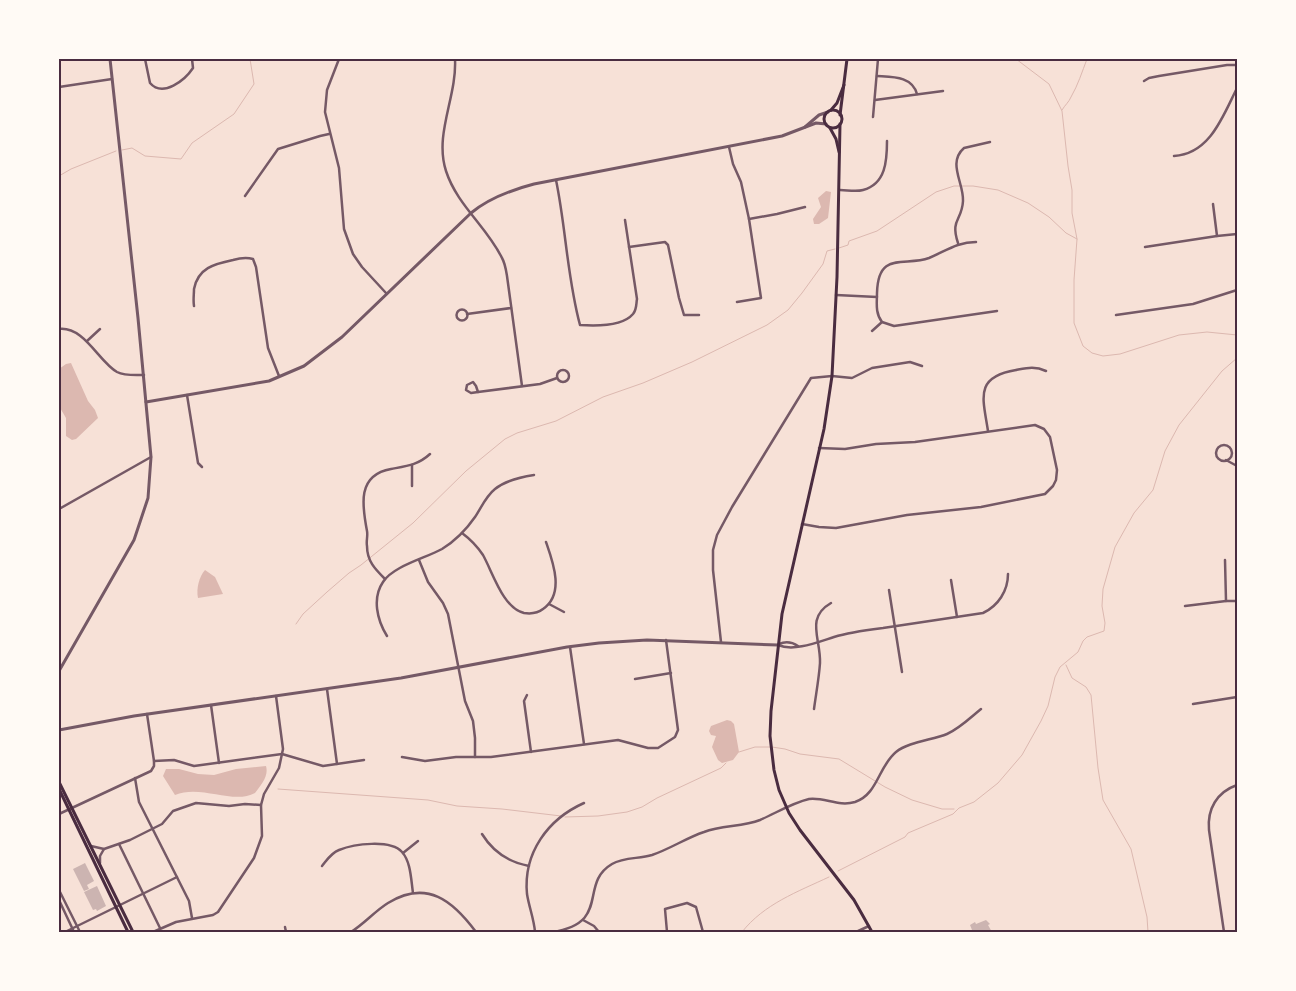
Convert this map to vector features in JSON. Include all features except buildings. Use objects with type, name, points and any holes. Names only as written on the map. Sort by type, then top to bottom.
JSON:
[{"type":"main road","points":[[847,59],[840,115],[840,190],[832,376],[828,410],[784,607],[778,644],[770,736],[774,770],[786,808],[800,830],[854,900],[872,932]]},
{"type":"main road","points":[[840,155],[836,139],[824,118],[837,103],[844,85]]},
{"type":"main road","points":[[829,111],[837,111],[840,115]]},
{"type":"main road","points":[[827,125],[833,127],[840,124]]},
{"type":"main road","points":[[59,782],[70,809],[133,932]]},
{"type":"main road","points":[[59,789],[101,866],[128,932]]},
{"type":"street","points":[[59,671],[134,540],[148,498],[151,457],[144,375],[110,59]]},
{"type":"street","points":[[146,59],[148,78],[152,85],[159,88],[168,88],[179,82],[193,68],[192,59]]},
{"type":"street","points":[[339,59],[330,80],[325,100],[325,112],[339,168],[342,219],[348,241],[362,267],[386,293]]},
{"type":"street","points":[[455,59],[453,89],[443,132],[443,156],[452,185],[503,259],[512,308],[522,386]]},
{"type":"street","points":[[874,117],[878,59]]},
{"type":"street","points":[[1144,81],[1149,78],[1227,65],[1237,66]]},
{"type":"street","points":[[877,76],[900,78],[909,81],[915,88],[917,95]]},
{"type":"street","points":[[59,87],[112,79]]},
{"type":"street","points":[[1174,156],[1192,152],[1208,139],[1218,125],[1237,88]]},
{"type":"street","points":[[875,100],[943,91]]},
{"type":"street","points":[[804,128],[819,115],[829,111]]},
{"type":"street","points":[[146,402],[244,386],[280,377],[304,366],[325,352],[342,337],[471,213],[482,204],[518,188],[790,134],[816,123],[827,125]]},
{"type":"street","points":[[245,196],[278,149],[329,134]]},
{"type":"street","points":[[840,190],[864,190],[880,178],[885,170],[887,161],[887,141]]},
{"type":"street","points":[[958,243],[954,228],[963,201],[958,180],[957,158],[964,148],[990,142]]},
{"type":"street","points":[[729,145],[733,164],[741,182],[749,219],[761,298],[736,302]]},
{"type":"street","points":[[556,180],[574,304],[580,325],[593,326],[617,322],[633,314],[636,308],[637,298],[625,220]]},
{"type":"street","points":[[1213,204],[1217,236]]},
{"type":"street","points":[[749,219],[805,207]]},
{"type":"street","points":[[1145,247],[1237,234]]},
{"type":"street","points":[[629,247],[665,242],[668,245],[684,315],[698,315]]},
{"type":"street","points":[[976,242],[958,243],[926,259],[900,260],[889,265],[879,277],[877,313],[882,322],[894,326],[997,311]]},
{"type":"street","points":[[194,306],[196,280],[205,269],[219,262],[245,257],[253,259],[256,267],[268,348],[280,377]]},
{"type":"street","points":[[1116,315],[1193,304],[1237,290]]},
{"type":"street","points":[[836,295],[877,296]]},
{"type":"street","points":[[467,314],[512,308]]},
{"type":"street","points":[[461,309],[466,310],[467,314],[464,320],[458,319],[456,316],[461,309]]},
{"type":"street","points":[[872,330],[882,322]]},
{"type":"street","points":[[59,329],[63,329],[88,341],[116,371],[127,376],[144,375]]},
{"type":"street","points":[[88,341],[100,329]]},
{"type":"street","points":[[721,642],[712,570],[713,550],[717,535],[732,507],[811,378],[832,376],[852,378],[872,368],[910,362],[922,366]]},
{"type":"street","points":[[988,431],[983,396],[985,387],[990,379],[1002,372],[1031,368],[1039,368],[1046,371]]},
{"type":"street","points":[[561,370],[565,370],[568,375],[563,382],[557,378],[557,374],[561,370]]},
{"type":"street","points":[[478,392],[474,383],[469,382],[466,385],[468,392],[478,392],[540,384],[557,378]]},
{"type":"street","points":[[188,395],[198,463],[202,467]]},
{"type":"street","points":[[802,524],[836,528],[907,515],[981,507],[1039,496],[1050,490],[1057,475],[1052,441],[1047,432],[1040,427],[1031,425],[845,449],[819,448]]},
{"type":"street","points":[[1226,460],[1231,455],[1231,450],[1226,446],[1221,446],[1216,451],[1217,456],[1221,460],[1226,460],[1237,466]]},
{"type":"street","points":[[385,579],[373,568],[367,552],[367,535],[363,509],[364,492],[369,481],[378,474],[388,469],[412,465],[424,460],[430,454]]},
{"type":"street","points":[[59,509],[151,457]]},
{"type":"street","points":[[412,465],[412,486]]},
{"type":"street","points":[[387,636],[382,627],[376,604],[377,593],[385,579],[445,547],[462,533],[496,488],[534,475]]},
{"type":"street","points":[[462,533],[479,550],[506,599],[513,608],[523,613],[540,611],[549,604],[555,594],[556,582],[546,542]]},
{"type":"street","points":[[419,560],[428,582],[446,609],[465,701],[473,721],[475,757]]},
{"type":"street","points":[[1225,560],[1226,601]]},
{"type":"street","points":[[59,730],[147,714],[327,689],[458,668],[570,647],[622,641],[666,640],[778,644],[784,642],[793,643],[798,646],[818,644],[846,634],[983,612],[994,607],[1006,588],[1008,574]]},
{"type":"street","points":[[951,580],[958,617]]},
{"type":"street","points":[[889,590],[902,672]]},
{"type":"street","points":[[1185,606],[1226,601],[1237,602]]},
{"type":"street","points":[[814,709],[820,663],[816,629],[817,619],[823,609],[832,603]]},
{"type":"street","points":[[549,604],[564,612]]},
{"type":"street","points":[[402,757],[425,761],[456,757],[491,757],[618,740],[648,748],[658,748],[675,738],[678,730],[666,640]]},
{"type":"street","points":[[570,647],[584,745]]},
{"type":"street","points":[[635,679],[671,673]]},
{"type":"street","points":[[327,689],[337,764]]},
{"type":"street","points":[[527,695],[524,701],[531,752]]},
{"type":"street","points":[[152,932],[176,922],[213,915],[218,912],[254,858],[262,836],[260,805],[279,768],[283,749],[276,696]]},
{"type":"street","points":[[1193,704],[1237,697]]},
{"type":"street","points":[[211,706],[219,763]]},
{"type":"street","points":[[552,932],[574,927],[583,920],[590,908],[599,877],[613,863],[651,855],[704,832],[753,822],[803,800],[815,798],[840,804],[857,801],[871,791],[890,758],[899,750],[952,732],[981,709]]},
{"type":"street","points":[[59,814],[151,771],[154,761],[147,714]]},
{"type":"street","points":[[154,761],[174,760],[194,766],[282,754],[323,766],[364,760]]},
{"type":"street","points":[[135,778],[137,796],[190,901],[192,918]]},
{"type":"street","points":[[1224,932],[1208,830],[1208,818],[1216,800],[1222,793],[1237,785]]},
{"type":"street","points":[[91,846],[104,849],[119,844],[162,824],[173,810],[196,803],[229,806],[260,805]]},
{"type":"street","points":[[535,932],[527,894],[529,866],[538,844],[547,830],[564,814],[584,803]]},
{"type":"street","points":[[482,834],[491,847],[502,856],[529,866]]},
{"type":"street","points":[[403,853],[418,841]]},
{"type":"street","points":[[322,866],[332,853],[347,848],[384,843],[397,847],[403,853],[408,862],[412,893]]},
{"type":"street","points":[[119,844],[160,928]]},
{"type":"street","points":[[101,866],[100,856],[104,849]]},
{"type":"street","points":[[65,932],[73,930],[177,877]]},
{"type":"street","points":[[59,890],[80,932]]},
{"type":"street","points":[[351,932],[387,904],[412,893],[432,895],[452,904],[476,932]]},
{"type":"street","points":[[59,900],[73,930]]},
{"type":"street","points":[[666,932],[665,910],[686,903],[696,907],[703,932]]},
{"type":"street","points":[[583,920],[594,926],[599,932]]},
{"type":"street","points":[[856,932],[870,926]]},
{"type":"street","points":[[285,927],[286,932]]},
{"type":"shaded area","points":[[826,191],[831,192],[828,218],[819,224],[814,224],[813,219],[821,207],[818,198]]},
{"type":"shaded area","points":[[71,363],[98,418],[76,439],[72,440],[66,436],[66,418],[59,406],[59,369]]},
{"type":"shaded area","points":[[205,570],[215,577],[223,594],[198,598],[198,583]]},
{"type":"shaded area","points":[[727,720],[734,724],[739,752],[733,760],[722,763],[718,760],[712,747],[716,736],[711,735],[709,731],[711,726]]},
{"type":"shaded area","points":[[266,766],[265,777],[255,793],[237,797],[195,792],[175,795],[163,776],[166,769],[179,769],[198,774],[214,775],[236,769]]},
{"type":"waterway","points":[[122,150],[132,148],[145,156],[181,159],[192,143],[234,114],[254,84],[250,59]]},
{"type":"waterway","points":[[1016,59],[1049,84],[1062,111],[1072,190],[1072,213],[1077,239],[1074,280],[1074,323],[1083,346],[1092,353],[1103,356],[1120,354],[1179,335],[1207,332],[1237,335]]},
{"type":"waterway","points":[[1062,110],[1080,78],[1087,59]]},
{"type":"waterway","points":[[59,176],[71,169],[116,151]]},
{"type":"waterway","points":[[839,248],[848,245],[849,241],[877,231],[936,192],[954,186],[973,186],[998,190],[1028,203],[1049,217],[1066,233],[1077,239]]},
{"type":"waterway","points":[[296,624],[303,614],[327,592],[413,523],[466,471],[505,439],[517,433],[556,421],[603,397],[643,383],[692,362],[767,325],[788,310],[823,264],[827,251],[835,249]]},
{"type":"waterway","points":[[838,871],[905,837],[908,833],[953,814],[959,808],[974,802],[998,783],[1022,755],[1048,706],[1055,677],[1060,667],[1078,652],[1087,637],[1104,631],[1103,589],[1115,547],[1134,513],[1153,490],[1165,451],[1179,425],[1222,371],[1237,358]]},
{"type":"waterway","points":[[1066,665],[1072,678],[1086,687],[1091,695],[1103,800],[1131,849],[1147,917],[1148,932]]},
{"type":"waterway","points":[[739,752],[755,747],[772,747],[800,754],[839,759],[885,787],[912,800],[942,809],[954,809]]},
{"type":"waterway","points":[[565,817],[598,816],[627,812],[642,807],[721,768],[726,763]]},
{"type":"waterway","points":[[278,789],[428,800],[457,806],[561,816]]},
{"type":"waterway","points":[[742,932],[771,906],[829,877]]}]
